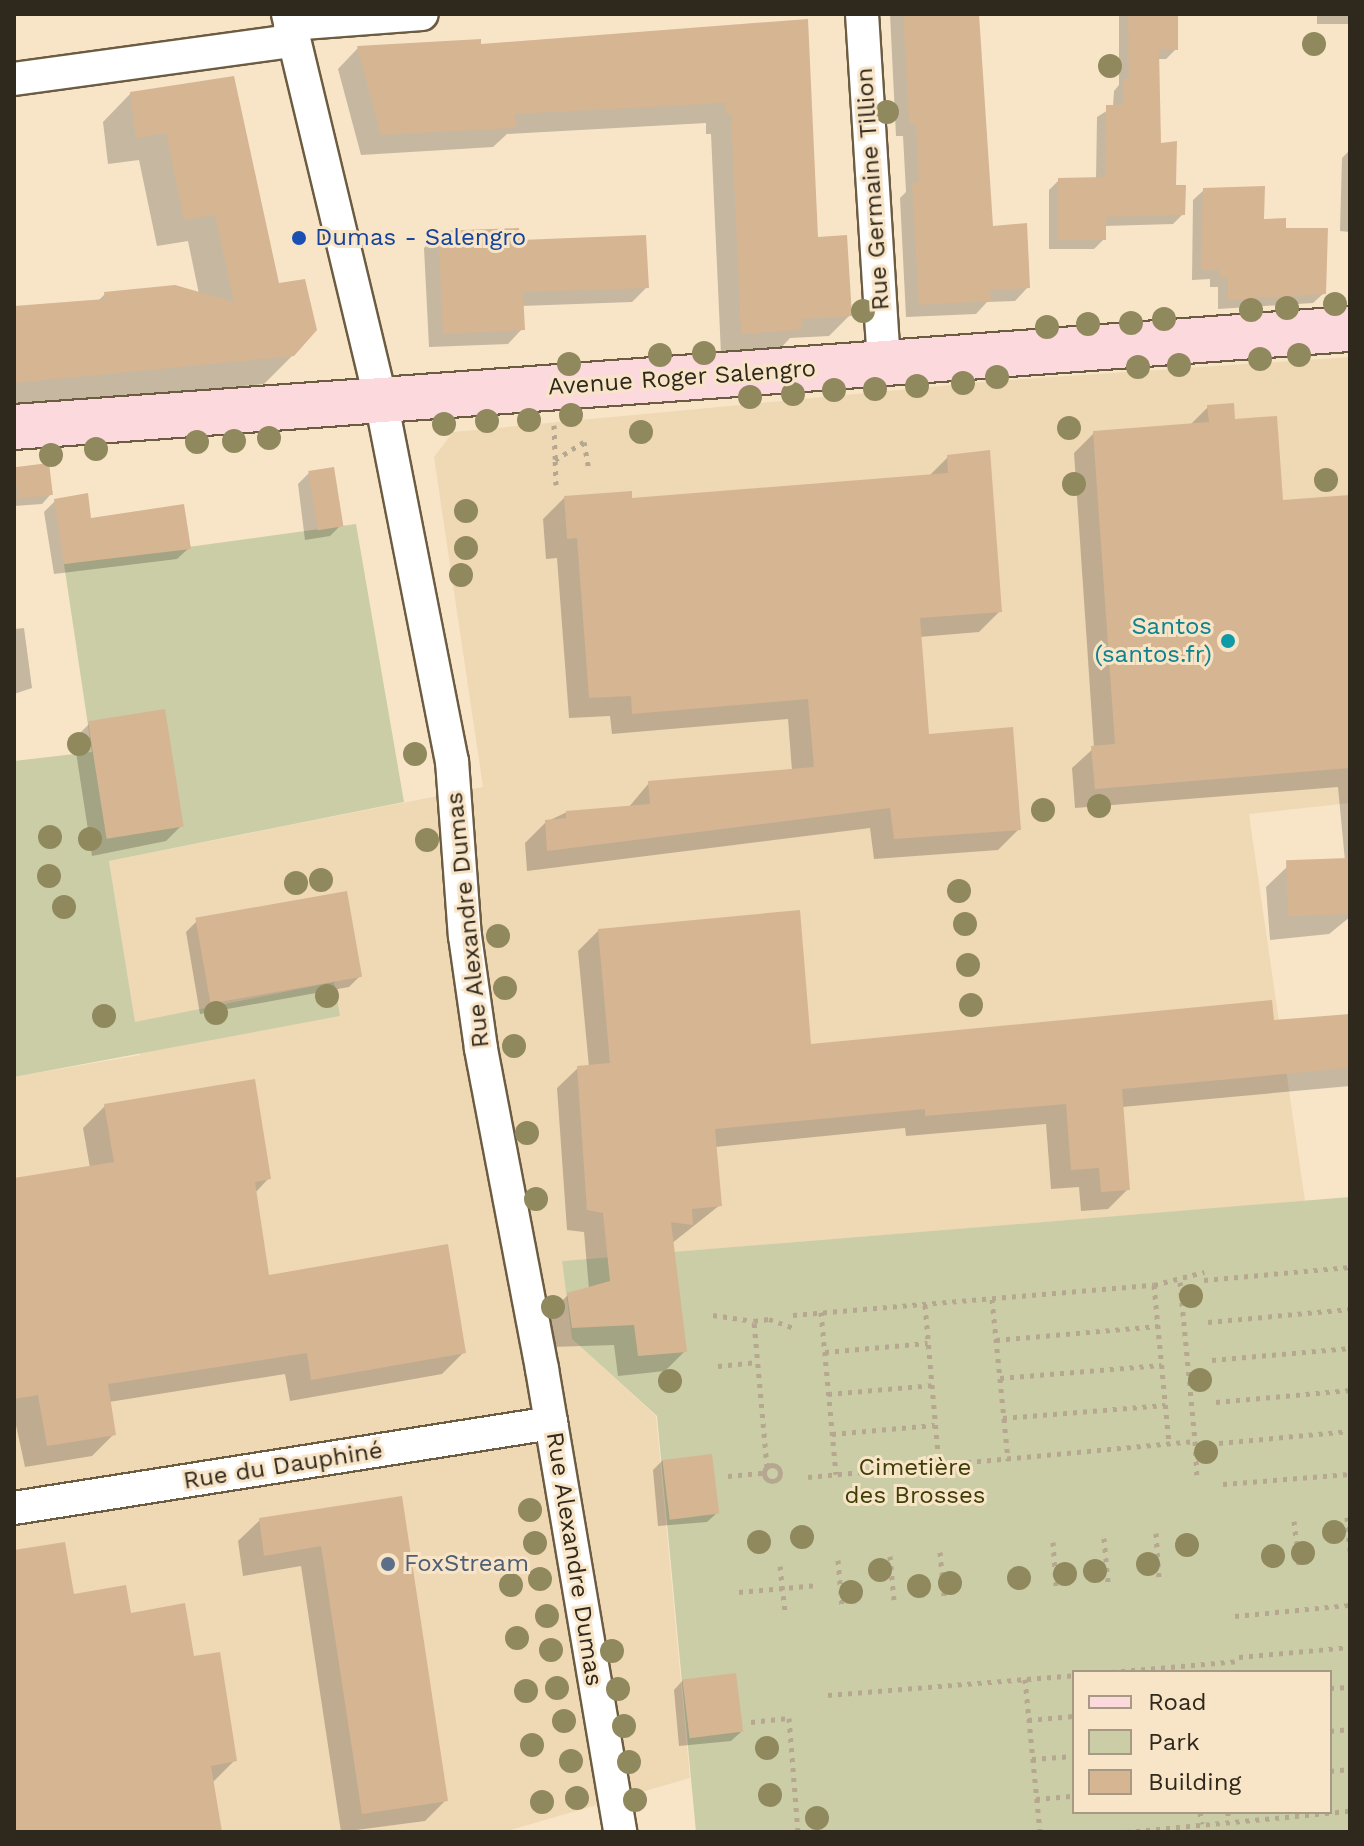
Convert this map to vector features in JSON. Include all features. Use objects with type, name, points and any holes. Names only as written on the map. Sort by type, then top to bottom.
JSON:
[{"type":"street","points":[[14,79],[290,26],[422,14]]},
{"type":"street","name":"Rue Germaine Tillion","points":[[862,14],[884,364]]},
{"type":"street","name":"Rue Alexandre Dumas","points":[[290,26],[303,68],[381,400],[452,761],[465,936],[481,1049],[551,1423],[620,1832]]},
{"type":"street","name":"Avenue Roger Salengro","points":[[14,427],[1350,329]]},
{"type":"street","name":"Rue du Dauphiné","points":[[14,1508],[551,1423]]},
{"type":"path","points":[[556,485],[555,460],[584,442],[589,471]]},
{"type":"path","points":[[1204,1280],[1350,1267]]},
{"type":"path","points":[[793,1315],[1154,1285],[1180,1282],[1204,1272]]},
{"type":"path","points":[[1180,1282],[1197,1475]]},
{"type":"path","points":[[1154,1285],[1169,1444]]},
{"type":"path","points":[[992,1299],[1008,1460]]},
{"type":"path","points":[[925,1305],[939,1466]]},
{"type":"path","points":[[1208,1322],[1350,1309]]},
{"type":"path","points":[[821,1312],[836,1474]]},
{"type":"path","points":[[713,1315],[754,1321],[769,1319],[794,1328]]},
{"type":"path","points":[[728,1476],[766,1470],[754,1321]]},
{"type":"path","points":[[996,1340],[1158,1326]]},
{"type":"path","points":[[825,1352],[928,1343]]},
{"type":"path","points":[[1212,1360],[1350,1348]]},
{"type":"path","points":[[718,1366],[758,1362]]},
{"type":"path","points":[[1000,1378],[1161,1365]]},
{"type":"path","points":[[828,1394],[932,1385]]},
{"type":"path","points":[[1216,1402],[1350,1390]]},
{"type":"path","points":[[1003,1418],[1165,1405]]},
{"type":"path","points":[[832,1434],[935,1425]]},
{"type":"path","points":[[1219,1443],[1350,1431]]},
{"type":"path","points":[[808,1477],[1195,1441]]},
{"type":"path","points":[[1223,1484],[1350,1474]]},
{"type":"path","points":[[1347,1517],[1350,1551]]},
{"type":"path","points":[[1294,1521],[1299,1565]]},
{"type":"path","points":[[1156,1533],[1159,1578]]},
{"type":"path","points":[[1104,1538],[1108,1582]]},
{"type":"path","points":[[1053,1542],[1056,1586]]},
{"type":"path","points":[[940,1552],[944,1596]]},
{"type":"path","points":[[890,1556],[894,1601]]},
{"type":"path","points":[[838,1560],[842,1607]]},
{"type":"path","points":[[780,1566],[785,1612]]},
{"type":"path","points":[[739,1592],[818,1585]]},
{"type":"path","points":[[1235,1616],[1350,1605]]},
{"type":"path","points":[[1162,1670],[1350,1647]]},
{"type":"path","points":[[1215,1664],[1215,1670]]},
{"type":"path","points":[[828,1695],[1072,1675]]},
{"type":"path","points":[[1025,1679],[1040,1832]]},
{"type":"path","points":[[1028,1720],[1072,1716]]},
{"type":"path","points":[[751,1722],[789,1718],[798,1832]]},
{"type":"path","points":[[1032,1759],[1072,1756]]},
{"type":"path","points":[[1036,1799],[1072,1796]]},
{"type":"path","points":[[1200,1814],[1202,1824]]},
{"type":"path","points":[[1228,1814],[1228,1822]]},
{"type":"path","points":[[1126,1832],[1317,1814]]},
{"type":"shaded area","points":[[1350,357],[1350,803],[1249,814],[1305,1201],[562,1261],[572,1339],[656,1416],[690,1778],[504,1832],[14,1832],[14,1077],[140,1055],[109,861],[483,787],[434,457],[453,432],[994,381]]},
{"type":"green space","points":[[356,524],[404,802],[109,861],[135,1022],[334,982],[340,1016],[14,1077],[14,761],[92,752],[64,564]]},
{"type":"green space","name":"Cimetière des Brosses","points":[[1350,1197],[1350,1832],[696,1832],[657,1416],[572,1339],[562,1261]]},
{"type":"building","points":[[903,14],[979,14],[993,226],[1027,223],[1030,288],[990,290],[991,301],[919,305],[912,183],[919,182],[916,124],[909,124]]},
{"type":"building","points":[[1128,14],[1178,14],[1178,50],[1159,49],[1161,143],[1177,141],[1176,185],[1186,185],[1185,215],[1106,217],[1106,240],[1058,240],[1058,178],[1105,177],[1106,105],[1123,105],[1123,79],[1129,79]]},
{"type":"building","points":[[808,19],[818,237],[847,235],[852,316],[801,319],[801,330],[741,334],[731,114],[726,114],[726,103],[515,114],[516,128],[381,135],[357,46],[481,39],[481,44]]},
{"type":"building","points":[[234,76],[279,283],[305,279],[317,330],[294,356],[14,383],[14,306],[105,299],[104,292],[175,285],[234,302],[215,215],[184,220],[166,133],[136,138],[130,92]]},
{"type":"building","points":[[1265,186],[1264,219],[1286,218],[1286,228],[1328,228],[1326,294],[1228,300],[1228,278],[1220,278],[1219,270],[1201,270],[1203,188]]},
{"type":"building","points":[[519,228],[520,240],[646,235],[649,288],[523,292],[525,330],[443,334],[438,231]]},
{"type":"building","name":"Santos (santos.fr)","points":[[1234,403],[1235,419],[1277,416],[1283,500],[1350,495],[1350,768],[1095,789],[1091,746],[1115,744],[1093,431],[1209,422],[1207,405]]},
{"type":"building","points":[[990,450],[1002,612],[920,618],[929,734],[1013,727],[1021,830],[894,839],[890,808],[547,851],[545,820],[566,818],[566,811],[650,804],[648,781],[814,767],[808,699],[632,714],[631,696],[589,698],[577,538],[567,539],[564,496],[632,491],[632,498],[948,473],[947,455]]},
{"type":"building","points":[[49,463],[53,495],[18,499],[14,467]]},
{"type":"building","points":[[334,467],[343,526],[318,530],[308,471]]},
{"type":"building","points":[[88,493],[91,518],[184,504],[191,549],[64,564],[54,499]]},
{"type":"building","points":[[165,709],[184,827],[107,839],[88,721]]},
{"type":"building","points":[[1348,858],[1350,914],[1288,916],[1286,860]]},
{"type":"building","points":[[347,891],[362,977],[210,1003],[195,918]]},
{"type":"building","points":[[800,910],[811,1044],[1272,1000],[1274,1020],[1350,1014],[1350,1068],[1122,1089],[1130,1190],[1101,1192],[1099,1168],[1071,1170],[1066,1104],[925,1116],[925,1109],[715,1129],[722,1206],[692,1209],[693,1225],[671,1222],[687,1352],[638,1356],[634,1325],[572,1328],[567,1293],[610,1281],[603,1213],[587,1210],[577,1066],[610,1063],[598,929]]},
{"type":"building","points":[[255,1079],[271,1179],[255,1182],[269,1275],[448,1244],[466,1353],[311,1380],[307,1353],[108,1384],[116,1435],[47,1446],[38,1395],[14,1399],[14,1178],[114,1162],[104,1104]]},
{"type":"building","points":[[712,1454],[719,1514],[670,1520],[662,1460]]},
{"type":"building","points":[[402,1496],[448,1801],[362,1814],[321,1546],[264,1556],[259,1518]]},
{"type":"building","points":[[65,1542],[74,1594],[126,1585],[131,1613],[185,1603],[194,1656],[220,1652],[237,1761],[211,1766],[222,1832],[14,1832],[14,1550]]},
{"type":"building","points":[[736,1673],[743,1732],[690,1738],[682,1680]]},
{"type":"place","name":"Dumas - Salengro","points":[[299,238]]},
{"type":"place","name":"Santos (santos.fr)","points":[[1228,641]]},
{"type":"place","name":"FoxStream","points":[[388,1564]]}]
